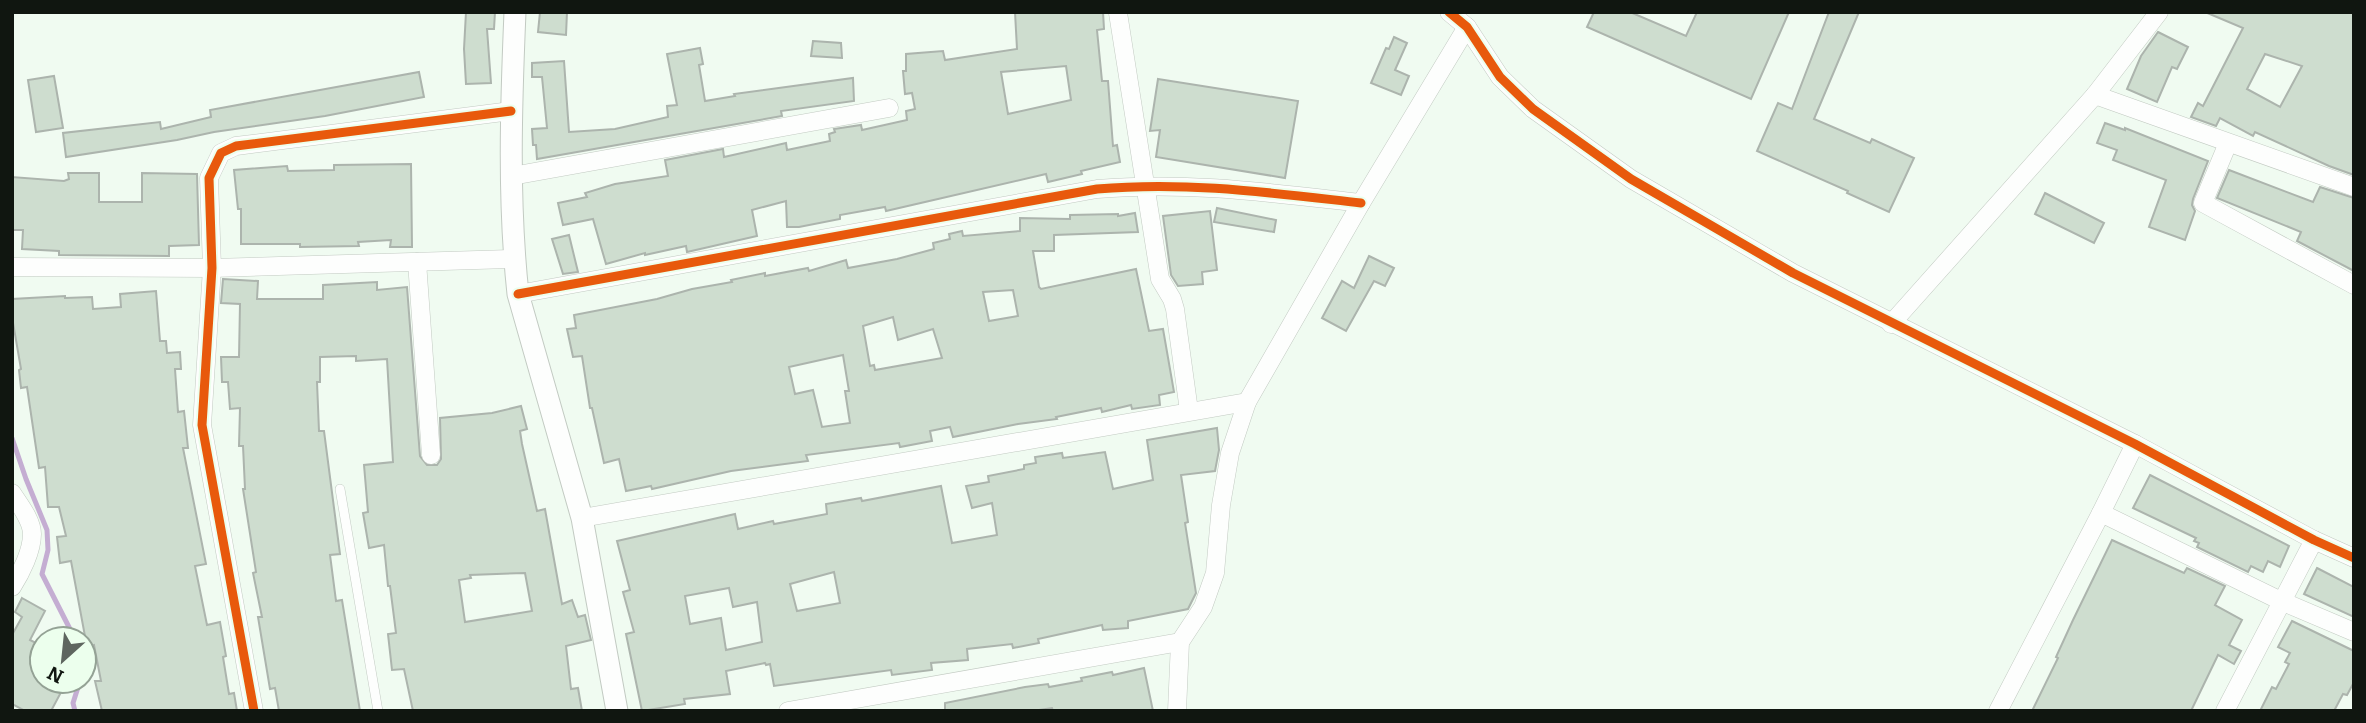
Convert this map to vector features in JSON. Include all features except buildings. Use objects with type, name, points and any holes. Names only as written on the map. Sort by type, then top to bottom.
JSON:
[{"type":"street","points":[[515,12],[511,111],[514,259],[518,294],[582,518],[617,711]]},
{"type":"street","points":[[1449,12],[1467,27],[1500,77],[1533,110],[1631,179],[1793,273],[2135,444],[2314,540],[2354,558]]},
{"type":"street","points":[[1891,324],[2095,95],[2159,12]]},
{"type":"street","points":[[1118,13],[1160,279],[1175,309],[1189,411]]},
{"type":"street","points":[[1177,711],[1180,642],[1203,607],[1215,573],[1221,505],[1230,453],[1247,402],[1361,203],[1467,27]]},
{"type":"street","points":[[2095,95],[2354,187]]},
{"type":"street","points":[[512,176],[888,108]]},
{"type":"street","points":[[254,711],[202,425],[212,268],[209,177],[221,153],[236,146],[511,111]]},
{"type":"street","points":[[2228,143],[2203,203],[2354,285]]},
{"type":"street","points":[[518,294],[1097,189],[1145,185],[1219,187],[1361,203]]},
{"type":"street","points":[[12,267],[212,268],[514,259]]},
{"type":"street","points":[[417,262],[431,455]]},
{"type":"street","points":[[582,518],[1247,402]]},
{"type":"street","points":[[1998,711],[2102,513],[2135,444]]},
{"type":"street","points":[[12,493],[32,532],[18,578],[12,587]]},
{"type":"street","points":[[2102,513],[2281,601],[2354,632]]},
{"type":"street","points":[[2225,711],[2314,540]]},
{"type":"street","points":[[788,711],[1180,642]]},
{"type":"lane","points":[[340,489],[378,711]]},
{"type":"waterway","points":[[12,438],[47,530],[48,550],[42,574],[68,625]]},
{"type":"waterway","points":[[75,711],[73,703],[76,695]]},
{"type":"cycle path","points":[[1449,12],[1467,27],[1500,77],[1533,109],[1631,179],[1793,273],[2135,444],[2314,540],[2354,558]]},
{"type":"cycle path","points":[[254,711],[202,425],[212,268],[209,178],[221,153],[236,146],[511,111]]},
{"type":"cycle path","points":[[518,294],[1097,189],[1197,187],[1361,203]]}]
